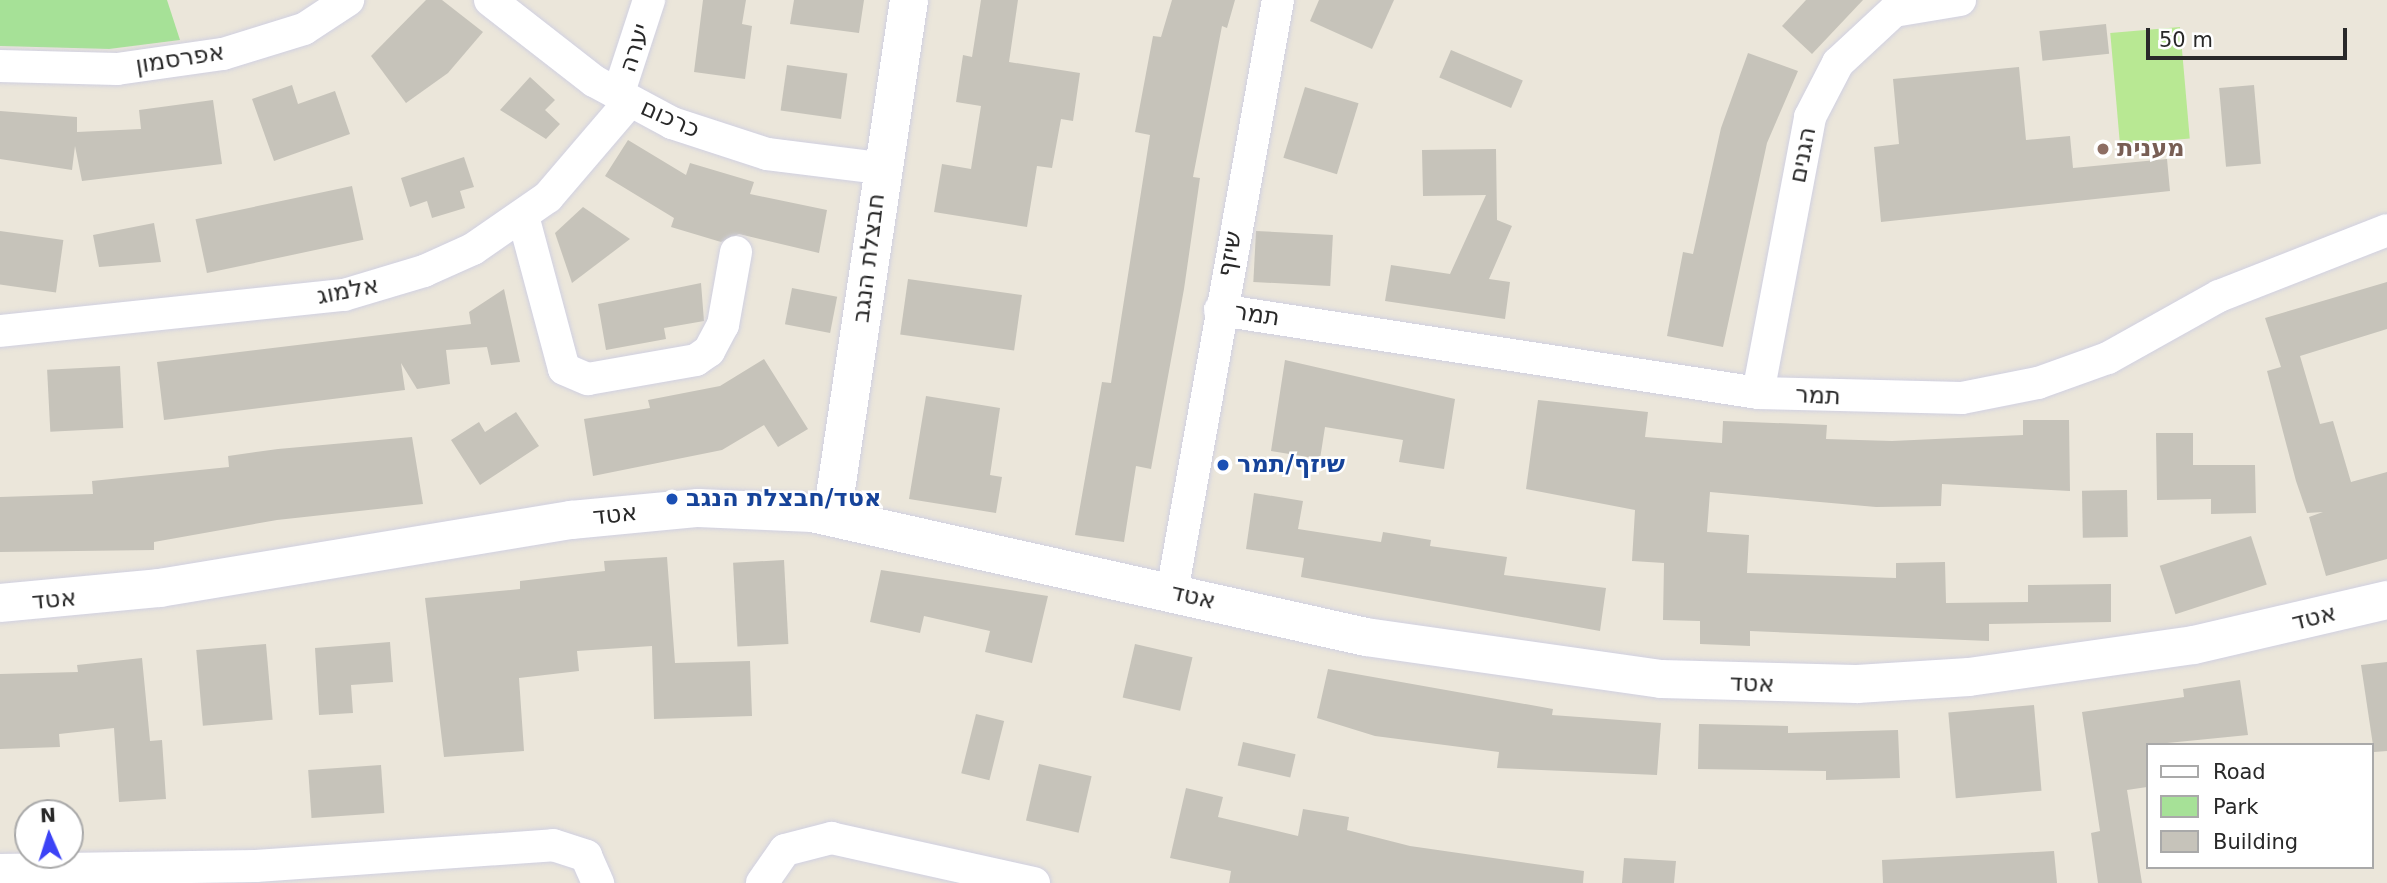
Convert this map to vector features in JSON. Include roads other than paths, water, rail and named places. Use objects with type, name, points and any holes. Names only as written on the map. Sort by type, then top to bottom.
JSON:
[{"type":"street","name":"אפרסמון","points":[[0,66],[117,69],[223,54],[304,29],[348,0]]},
{"type":"street","name":"כרכום","points":[[490,0],[624,98],[672,123],[767,154],[880,169]]},
{"type":"street","name":"יערה","points":[[624,98],[649,0]]},
{"type":"street","name":"חבצלת הנגב","points":[[832,516],[880,169],[909,0]]},
{"type":"street","name":"שיזף","points":[[1172,592],[1220,310],[1278,0]]},
{"type":"street","name":"הגנים","points":[[1758,393],[1810,117],[1838,63],[1894,11],[1960,0]]},
{"type":"street","name":"אלמוג","points":[[0,331],[344,295],[424,271],[523,216],[579,168],[624,98]]},
{"type":"street","points":[[523,216],[564,369],[589,379],[696,360],[709,351],[723,326],[736,252]]},
{"type":"street","name":"תמר","points":[[1220,310],[1758,393],[1962,398],[2038,383],[2108,358],[2219,296],[2387,230]]},
{"type":"street","name":"אטד","points":[[0,604],[160,588],[640,512],[750,508],[832,516],[1366,637],[1504,661],[1661,679],[1791,685],[1925,681],[2120,657],[2387,600]]},
{"type":"street","points":[[762,883],[785,850],[831,838],[1034,883]]},
{"type":"street","points":[[0,870],[256,866],[553,845],[586,856],[598,883]]},
{"type":"place","name":"מענית","points":[[2103,149]]},
{"type":"place","name":"שיזף/תמר","points":[[1223,465]]},
{"type":"place","name":"אטד/חבצלת הנגב","points":[[672,499]]}]
